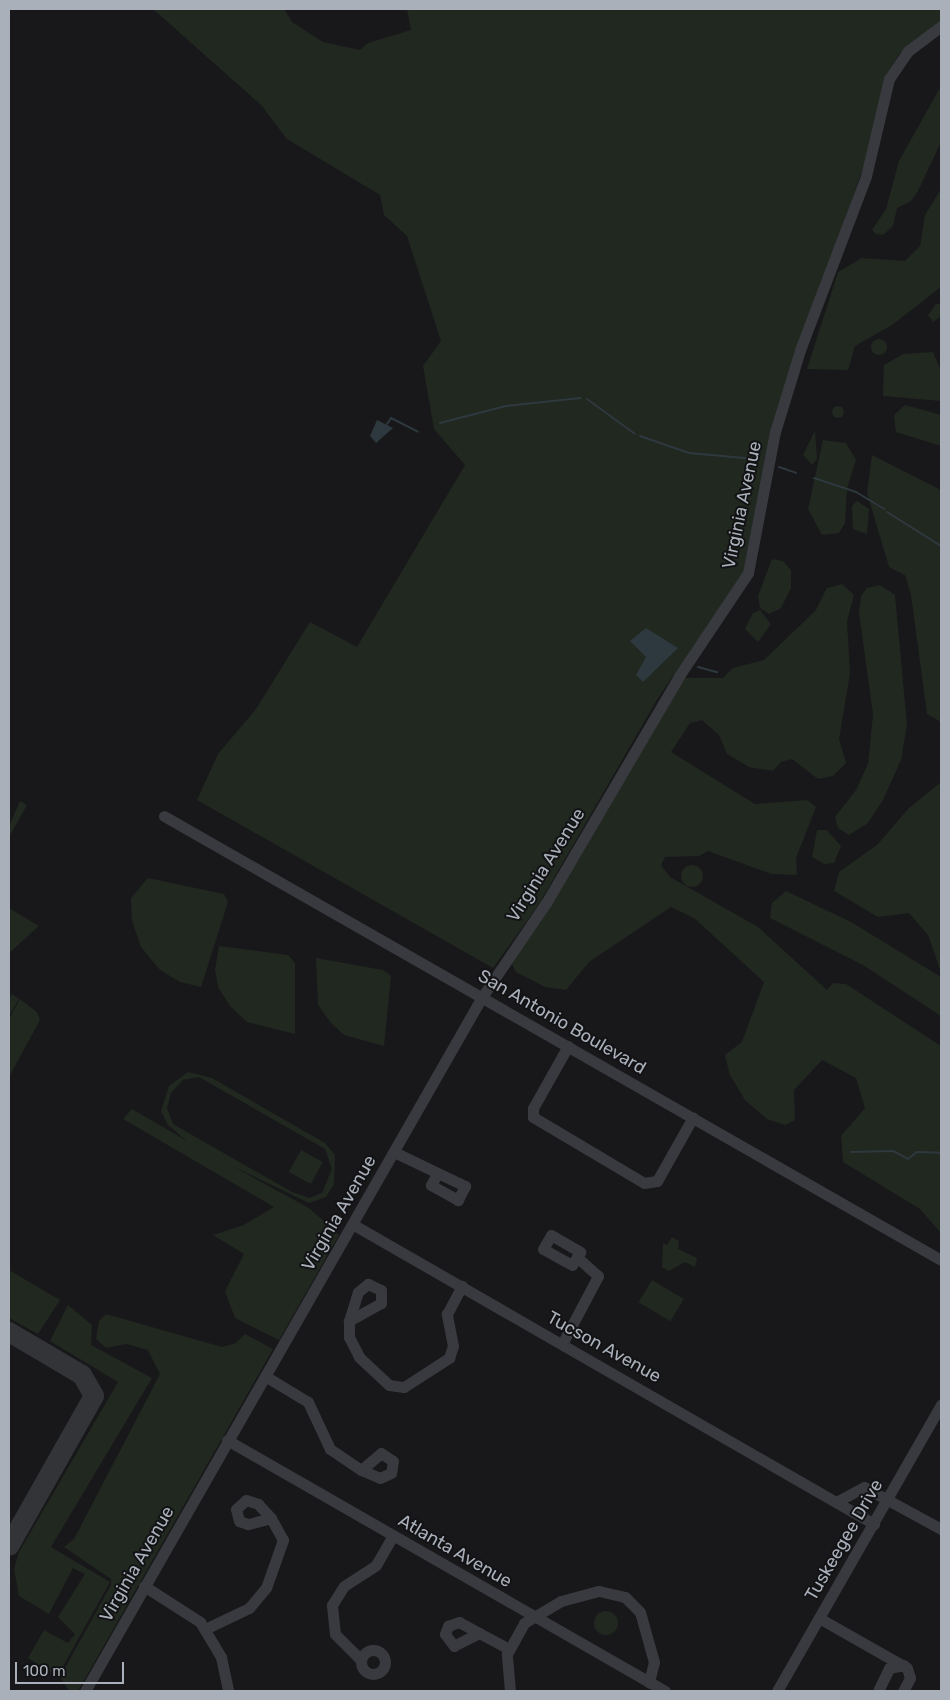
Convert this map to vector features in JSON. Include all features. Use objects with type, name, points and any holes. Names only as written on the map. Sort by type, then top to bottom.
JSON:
[{"type":"street","name":"Virginia Avenue","points":[[85,1691],[228,1440],[354,1225],[482,997],[546,903],[679,676],[748,574],[775,432],[800,350],[866,176],[889,79],[908,51],[941,26]]},
{"type":"street","name":"San Antonio Boulevard","points":[[164,816],[941,1260]]},
{"type":"street","points":[[568,1046],[534,1108],[533,1117],[644,1184],[657,1181],[693,1117]]},
{"type":"street","points":[[394,1152],[436,1176]]},
{"type":"street","name":"Tucson Avenue","points":[[354,1225],[874,1524]]},
{"type":"street","points":[[562,1344],[598,1280],[593,1268],[577,1257]]},
{"type":"street","points":[[349,1321],[349,1338],[359,1357],[390,1385],[404,1387],[449,1358],[452,1346],[447,1314],[462,1286]]},
{"type":"street","points":[[265,1376],[308,1402],[330,1450],[361,1470]]},
{"type":"street","name":"Tuskeegee Drive","points":[[777,1691],[941,1406]]},
{"type":"street","name":"Atlanta Avenue","points":[[228,1440],[665,1691]]},
{"type":"street","points":[[836,1502],[864,1487],[941,1529]]},
{"type":"street","points":[[205,1629],[249,1608],[266,1588],[282,1540],[271,1518]]},
{"type":"street","points":[[361,1660],[335,1634],[332,1605],[344,1586],[376,1565],[393,1536]]},
{"type":"street","points":[[144,1586],[205,1629],[220,1657],[228,1691]]},
{"type":"street","points":[[510,1691],[509,1649],[533,1616],[594,1591],[625,1597],[644,1618],[654,1662],[649,1682]]},
{"type":"street","points":[[819,1618],[904,1665],[910,1677],[903,1691]]},
{"type":"street","points":[[479,1633],[509,1649]]},
{"type":"street","points":[[878,1691],[889,1668],[904,1665]]},
{"type":"shaded area","points":[[153,9],[284,9],[292,22],[323,42],[360,50],[368,43],[411,30],[407,9],[941,9],[941,22],[899,54],[886,76],[864,165],[773,423],[743,574],[658,698],[539,904],[493,968],[197,800],[218,754],[256,709],[310,622],[357,647],[465,465],[434,429],[423,366],[441,341],[407,236],[384,215],[380,195],[287,139],[261,105]]},
{"type":"shaded area","points":[[941,86],[941,142],[918,191],[911,201],[897,208],[893,226],[883,235],[876,234],[872,230],[886,209],[899,161]]},
{"type":"shaded area","points":[[941,189],[941,287],[892,325],[855,346],[848,370],[807,369],[838,272],[862,258],[905,261],[920,246],[925,215]]},
{"type":"shaded area","points":[[936,304],[941,304],[941,316],[933,322],[928,315]]},
{"type":"shaded area","points":[[876,339],[882,339],[887,344],[885,353],[876,355],[871,350],[871,344]]},
{"type":"shaded area","points":[[933,352],[941,371],[941,401],[883,396],[884,365],[903,354]]},
{"type":"shaded area","points":[[905,405],[941,415],[941,446],[896,432],[894,415]]},
{"type":"shaded area","points":[[840,406],[843,407],[843,417],[836,418],[833,417],[832,410],[833,407]]},
{"type":"shaded area","points":[[377,420],[393,428],[376,443],[370,436]]},
{"type":"shaded area","points":[[815,431],[817,459],[812,465],[803,455]]},
{"type":"shaded area","points":[[823,440],[846,443],[856,460],[847,489],[845,523],[839,533],[822,535],[808,509]]},
{"type":"shaded area","points":[[872,455],[941,490],[941,722],[927,714],[911,595],[905,575],[889,567],[867,493]]},
{"type":"shaded area","points":[[857,501],[869,509],[867,534],[853,529],[852,506]]},
{"type":"shaded area","points":[[772,559],[783,561],[791,570],[791,588],[781,608],[769,614],[760,608],[758,596]]},
{"type":"shaded area","points":[[842,584],[854,595],[847,621],[850,673],[839,739],[846,763],[833,776],[818,779],[792,759],[781,762],[773,771],[749,767],[727,754],[719,735],[702,720],[690,723],[671,752],[755,804],[807,800],[816,807],[796,858],[797,875],[772,874],[708,851],[699,856],[665,857],[661,865],[670,877],[758,927],[827,990],[833,983],[846,984],[941,1046],[941,1233],[920,1209],[843,1162],[841,1136],[865,1108],[856,1078],[822,1060],[794,1090],[795,1120],[785,1125],[767,1119],[745,1100],[730,1075],[725,1055],[742,1042],[764,982],[694,918],[671,907],[589,962],[566,990],[545,987],[516,972],[512,964],[682,678],[723,678],[733,668],[764,660],[816,610],[827,588]]},
{"type":"shaded area","points":[[880,585],[895,595],[907,725],[901,760],[883,800],[868,823],[849,835],[838,828],[835,817],[856,790],[868,764],[873,714],[859,613],[861,596],[867,588]]},
{"type":"shaded area","points":[[760,610],[771,624],[758,642],[745,629],[753,613]]},
{"type":"shaded area","points":[[646,628],[678,648],[643,682],[636,675],[646,657],[630,641]]},
{"type":"shaded area","points":[[941,782],[941,972],[928,935],[909,913],[878,917],[834,891],[839,872],[877,845],[909,808]]},
{"type":"shaded area","points":[[20,801],[27,805],[9,837],[9,826]]},
{"type":"shaded area","points":[[817,830],[827,830],[841,846],[834,863],[824,864],[812,857]]},
{"type":"shaded area","points":[[692,865],[700,868],[703,876],[700,884],[692,887],[684,884],[681,876],[684,868]]},
{"type":"shaded area","points":[[148,878],[224,894],[228,902],[201,987],[180,982],[160,970],[141,947],[132,921],[131,898]]},
{"type":"shaded area","points":[[786,891],[851,922],[941,977],[941,1016],[863,965],[770,918],[772,903]]},
{"type":"shaded area","points":[[9,908],[39,926],[9,953]]},
{"type":"shaded area","points":[[219,946],[288,955],[295,963],[295,1034],[247,1022],[230,1006],[218,987],[215,970]]},
{"type":"shaded area","points":[[316,958],[383,970],[391,976],[384,1046],[344,1035],[331,1023],[318,1005]]},
{"type":"shaded area","points":[[12,994],[19,999],[9,1016],[9,999]]},
{"type":"shaded area","points":[[20,999],[37,1012],[40,1020],[9,1077],[9,1019]]},
{"type":"shaded area","points":[[188,1072],[212,1078],[325,1143],[335,1155],[334,1184],[326,1197],[309,1203],[234,1167],[309,1208],[339,1235],[279,1340],[235,1318],[225,1291],[244,1254],[213,1235],[244,1225],[274,1207],[123,1119],[132,1109],[187,1141],[168,1125],[161,1111],[169,1086]],"holes":[[[199,1077],[325,1149],[332,1169],[322,1193],[309,1198],[292,1192],[173,1124],[167,1108],[171,1093],[183,1080]]]},
{"type":"shaded area","points":[[301,1150],[323,1162],[311,1184],[289,1172]]},
{"type":"shaded area","points":[[672,1237],[679,1241],[678,1249],[697,1258],[695,1267],[685,1262],[669,1271],[662,1267],[663,1243],[667,1245]]},
{"type":"shaded area","points":[[9,1270],[60,1300],[38,1334],[9,1318]]},
{"type":"shaded area","points":[[652,1280],[684,1299],[670,1321],[639,1302]]},
{"type":"shaded area","points":[[68,1305],[92,1325],[91,1345],[152,1378],[51,1547],[110,1582],[57,1677],[28,1658],[44,1630],[68,1643],[75,1634],[58,1617],[85,1574],[73,1568],[49,1614],[19,1596],[14,1569],[19,1552],[118,1382],[50,1341]]},
{"type":"shaded area","points":[[106,1314],[222,1347],[236,1343],[245,1334],[273,1349],[78,1691],[69,1691],[60,1677],[111,1585],[111,1579],[64,1547],[74,1539],[160,1374],[148,1350],[126,1344],[106,1348],[96,1339],[99,1321]]},
{"type":"shaded area","points":[[606,1611],[611,1612],[617,1618],[617,1628],[611,1634],[606,1635],[601,1634],[595,1628],[594,1623],[595,1618],[601,1612]]},
{"type":"waterway","points":[[440,423],[506,406],[581,398]]},
{"type":"waterway","points":[[587,399],[635,434]]},
{"type":"waterway","points":[[387,424],[391,418],[418,432]]},
{"type":"waterway","points":[[640,436],[689,453],[756,459]]},
{"type":"waterway","points":[[779,467],[796,473]]},
{"type":"waterway","points":[[814,478],[856,492],[884,509]]},
{"type":"waterway","points":[[887,512],[941,546]]},
{"type":"waterway","points":[[698,667],[717,672]]},
{"type":"waterway","points":[[851,1152],[893,1151],[908,1159],[917,1152],[941,1153]]},
{"type":"taxiway","points":[[9,1332],[82,1375],[94,1396],[9,1546]]}]
